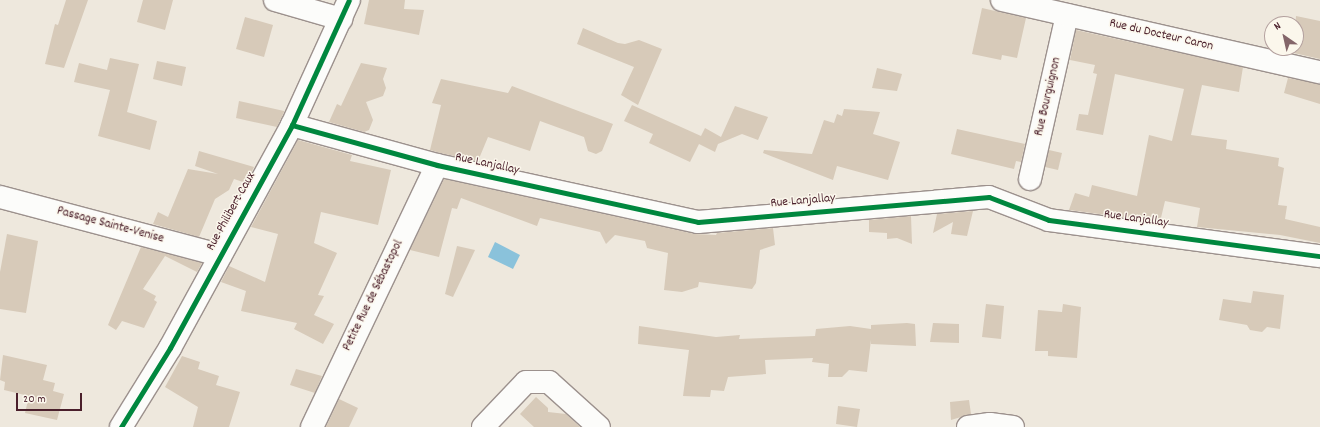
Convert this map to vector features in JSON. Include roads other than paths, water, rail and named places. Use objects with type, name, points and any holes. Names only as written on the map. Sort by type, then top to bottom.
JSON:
[{"type":"street","points":[[275,0],[345,10]]},
{"type":"street","name":"Rue du Docteur Caron","points":[[1002,0],[1320,72]]},
{"type":"street","name":"Rue Philibert Caux","points":[[121,427],[170,348],[292,125],[345,10]]},
{"type":"street","name":"Rue Bourguignon","points":[[1030,179],[1067,15]]},
{"type":"street","name":"Rue Lanjallay","points":[[292,125],[437,165],[698,222],[989,197],[1049,220],[1320,256]]},
{"type":"street","name":"Petite Rue de Sébastopol","points":[[312,427],[437,165]]},
{"type":"street","name":"Passage Sainte-Venise","points":[[0,197],[220,255]]},
{"type":"street","points":[[483,427],[526,382],[550,382],[599,427]]},
{"type":"street","points":[[968,427],[990,424],[1013,427]]},
{"type":"water","points":[[495,242],[520,255],[513,269],[488,257]]}]
